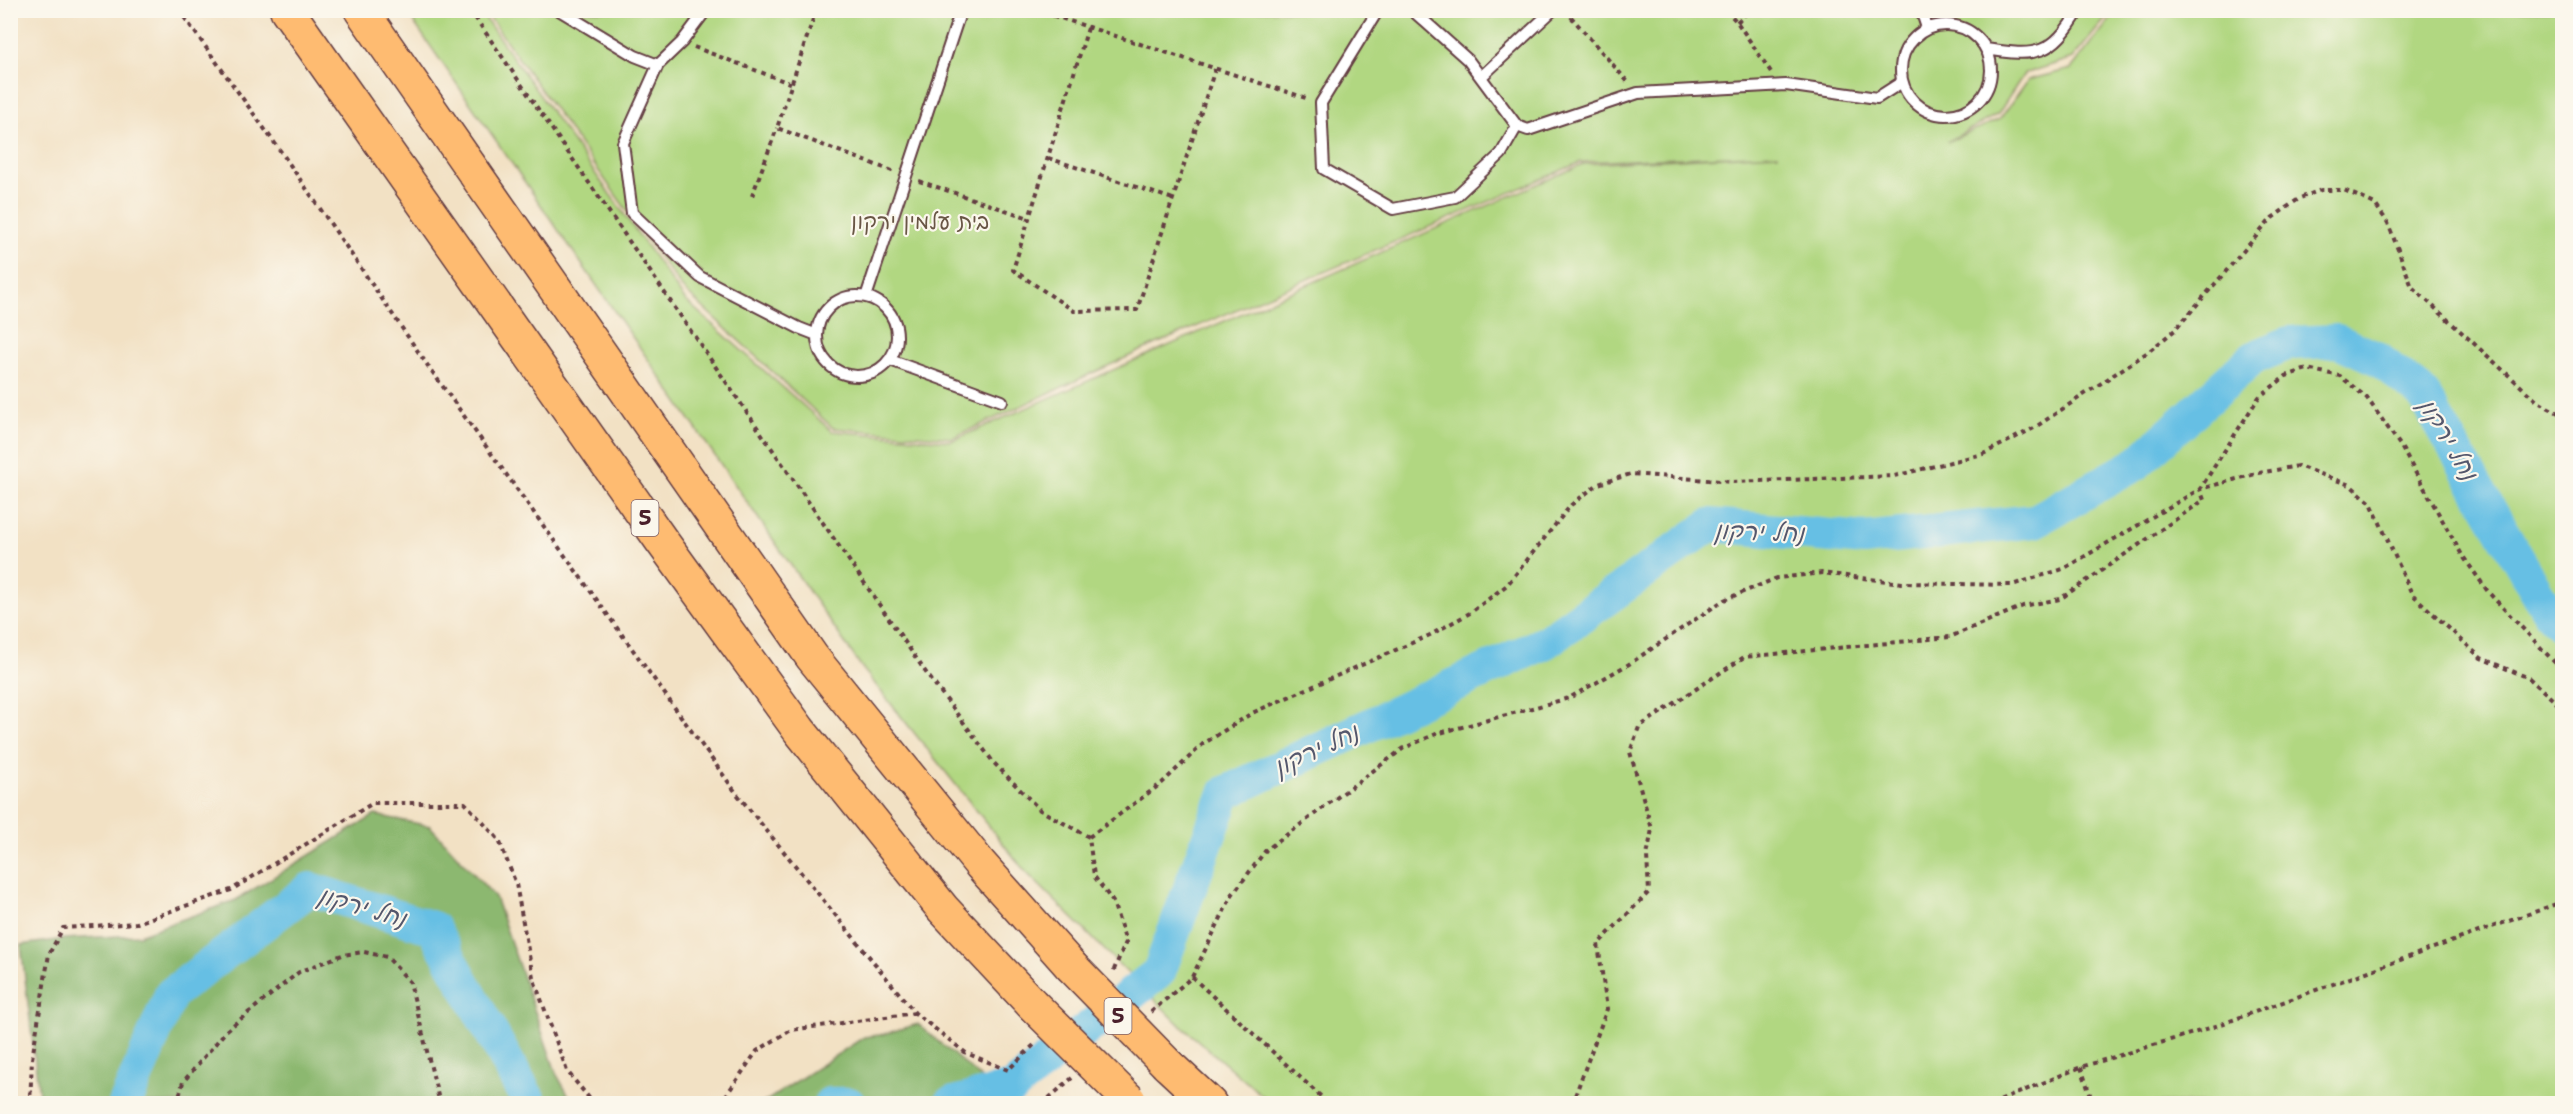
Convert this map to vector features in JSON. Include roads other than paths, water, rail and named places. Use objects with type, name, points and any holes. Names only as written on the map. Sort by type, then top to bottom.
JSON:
[{"type":"highway","name":"5","points":[[287,10],[661,540],[799,730],[943,909],[1032,1004],[1131,1102]]},
{"type":"highway","name":"5","points":[[361,10],[812,657],[980,864],[1071,966],[1167,1064],[1210,1104]]},
{"type":"lane","points":[[559,10],[635,56],[658,65]]},
{"type":"lane","points":[[866,297],[961,10]]},
{"type":"lane","points":[[1378,10],[1321,103],[1324,169],[1393,209],[1455,197],[1502,154],[1517,126]]},
{"type":"lane","points":[[1412,10],[1468,60],[1517,126],[1528,130],[1638,93],[1779,86],[1877,98],[1902,82]]},
{"type":"lane","points":[[1480,77],[1553,10]]},
{"type":"lane","points":[[1921,10],[1927,28]]},
{"type":"lane","points":[[1986,49],[2021,55],[2051,47],[2067,31],[2079,10]]},
{"type":"lane","points":[[699,13],[682,42],[658,65],[623,143],[632,213],[700,277],[817,335]]},
{"type":"lane","points":[[1954,25],[1967,29],[1986,49],[1991,63],[1991,78],[1986,92],[1976,104],[1963,112],[1948,115],[1926,110],[1909,96],[1902,82],[1900,69],[1902,56],[1916,35],[1927,28],[1954,25]]},
{"type":"lane","points":[[852,296],[866,297],[879,302],[890,313],[897,327],[896,346],[890,360],[878,371],[864,375],[849,375],[836,370],[819,348],[817,335],[820,321],[828,309],[839,300],[852,296]]},
{"type":"lane","points":[[890,360],[1002,401]]},
{"type":"waterway","name":"נחל ירקון","points":[[950,1104],[1012,1088],[1159,972],[1225,793],[1546,642],[1710,525],[1864,539],[2035,521],[2136,464],[2253,358],[2289,343],[2338,341],[2378,359],[2423,394],[2551,616],[2562,625]]},
{"type":"waterway","name":"נחל ירקון","points":[[125,1104],[171,994],[310,889],[433,928],[531,1104]]},
{"type":"waterway","name":"נחל ירקון","points":[[830,1104],[849,1104]]},
{"type":"park label","name":"בית עלמין ירקון","points":[[920,221]]}]
